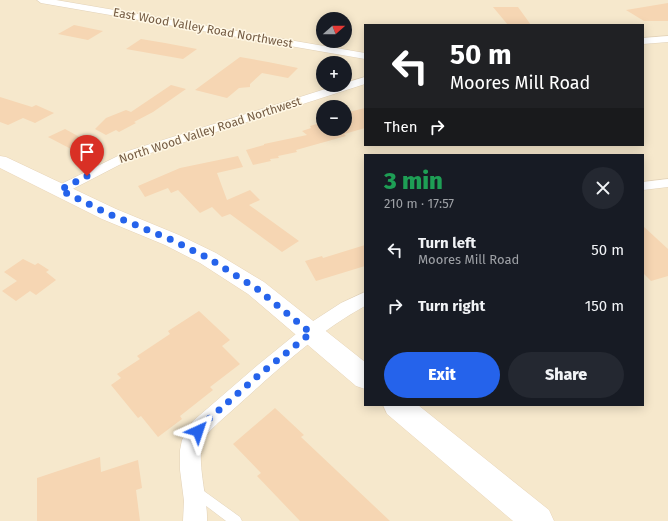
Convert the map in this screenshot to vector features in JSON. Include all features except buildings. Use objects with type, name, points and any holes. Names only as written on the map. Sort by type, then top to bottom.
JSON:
[{"type":"street","name":"East Wood Valley Road Northwest","points":[[41,0],[364,56]]},
{"type":"street","points":[[644,41],[668,38]]},
{"type":"street","name":"North Wood Valley Road Northwest","points":[[60,190],[114,162],[133,154],[364,80]]},
{"type":"street","points":[[0,161],[109,214],[172,240],[208,258],[256,288],[364,377]]},
{"type":"street","points":[[644,186],[668,183]]},
{"type":"street","points":[[195,521],[195,490],[190,467],[190,454],[194,438],[203,424],[260,374],[311,333],[348,307],[364,299]]},
{"type":"street","points":[[398,406],[538,521]]},
{"type":"lane","points":[[195,490],[236,521]]},
{"type":"shaded area","points":[[0,0],[668,0],[668,521],[0,521]]},
{"type":"route","points":[[87,176],[60,190],[109,214],[172,240],[208,258],[256,288],[311,333],[260,374],[203,424],[198,431]]}]
